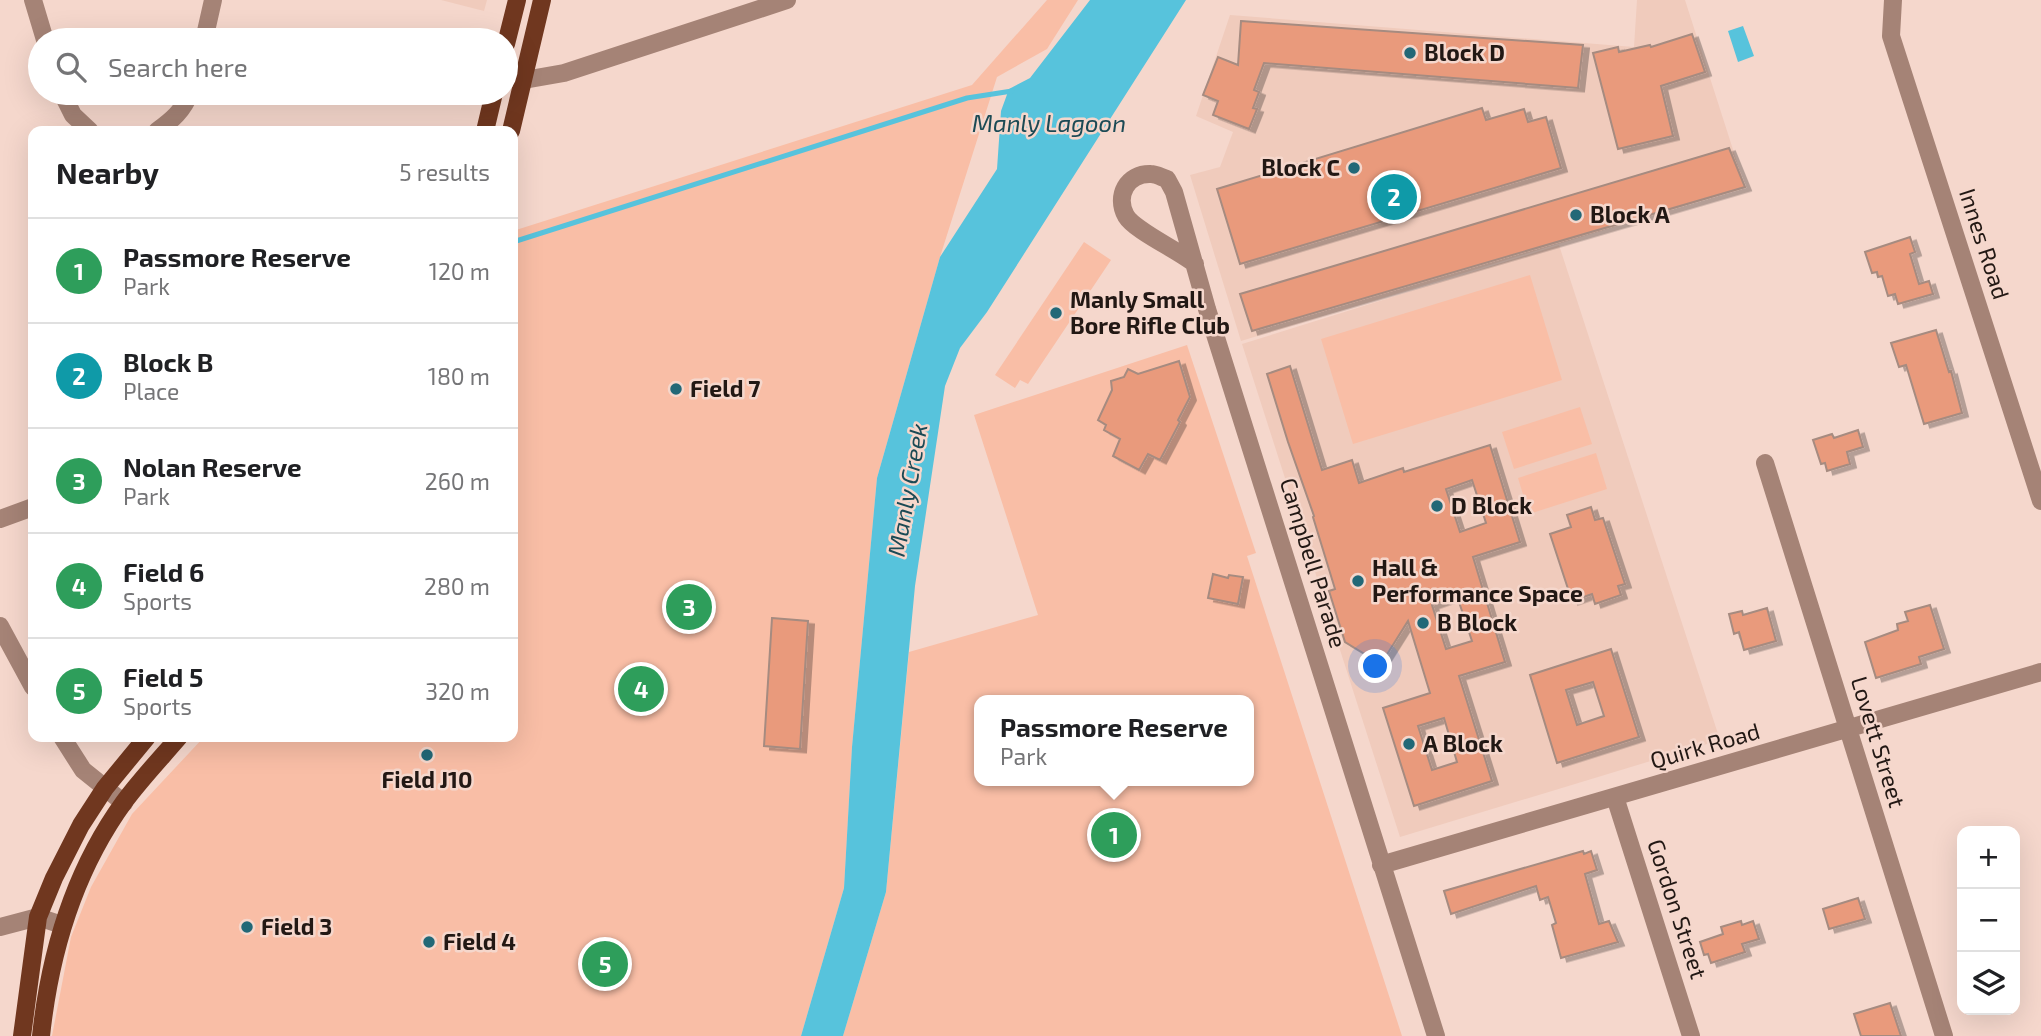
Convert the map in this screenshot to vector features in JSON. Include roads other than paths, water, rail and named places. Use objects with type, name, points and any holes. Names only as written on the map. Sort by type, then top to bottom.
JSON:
[{"type":"main road","points":[[510,28],[517,0]]},
{"type":"main road","points":[[518,104],[542,0]]},
{"type":"main road","points":[[486,126],[491,105]]},
{"type":"main road","points":[[512,126],[518,105]]},
{"type":"main road","points":[[22,1036],[38,917],[54,878],[105,788],[143,742]]},
{"type":"main road","points":[[41,1036],[46,991],[62,925],[81,878],[124,803],[175,742]]},
{"type":"street","points":[[33,0],[41,28]]},
{"type":"street","points":[[207,28],[213,0]]},
{"type":"street","points":[[518,78],[524,80],[564,74],[787,0]]},
{"type":"street","name":"Innes Road","points":[[1893,0],[1891,36],[2041,501]]},
{"type":"street","points":[[68,105],[73,115],[85,126]]},
{"type":"street","points":[[163,126],[185,105]]},
{"type":"street","name":"Campbell Parade","points":[[1195,264],[1127,218],[1122,205],[1122,192],[1128,183],[1135,178],[1152,174],[1167,179],[1174,192],[1381,866],[1436,1036]]},
{"type":"street","name":"Lovett Street","points":[[1765,463],[1944,1036]]},
{"type":"street","points":[[0,519],[28,509]]},
{"type":"street","points":[[0,626],[28,678]]},
{"type":"street","name":"Quirk Road","points":[[1381,866],[2041,672]]},
{"type":"street","points":[[65,742],[83,770],[124,803]]},
{"type":"street","name":"Gordon Street","points":[[1615,797],[1691,1036]]},
{"type":"street","points":[[0,927],[38,917],[62,925]]},
{"type":"water","name":"Manly Lagoon","points":[[1090,0],[1186,0],[987,312],[960,348],[945,386],[915,586],[886,892],[843,1036],[801,1036],[844,888],[852,747],[877,478],[940,257],[997,169],[1001,111],[1009,89],[1030,78]]},
{"type":"water","points":[[1743,26],[1754,56],[1738,62],[1728,31]]},
{"type":"waterway","points":[[518,240],[967,98],[1012,91]]},
{"type":"place","name":"Block D","points":[[1410,53]]},
{"type":"place","name":"Block C","points":[[1354,168]]},
{"type":"place","name":"Block B","points":[[1394,197]]},
{"type":"place","name":"Block A","points":[[1576,215]]},
{"type":"place","name":"Manly Small Bore Rifle Club","points":[[1056,313]]},
{"type":"place","name":"Field 7","points":[[676,389]]},
{"type":"place","name":"D Block","points":[[1437,506]]},
{"type":"place","name":"Hall & Performance Space","points":[[1358,581]]},
{"type":"place","name":"Nolan Reserve","points":[[689,607]]},
{"type":"place","name":"B Block","points":[[1423,623]]},
{"type":"place","name":"Field 6","points":[[641,689]]},
{"type":"place","name":"A Block","points":[[1409,744]]},
{"type":"place","name":"Field J10","points":[[427,755]]},
{"type":"place","name":"Passmore Reserve","points":[[1114,835]]},
{"type":"place","name":"Field 3","points":[[247,927]]},
{"type":"place","name":"Field 4","points":[[429,942]]},
{"type":"place","name":"Field 5","points":[[605,964]]},
{"type":"water label","name":"Manly Creek","points":[[908,490]]}]
